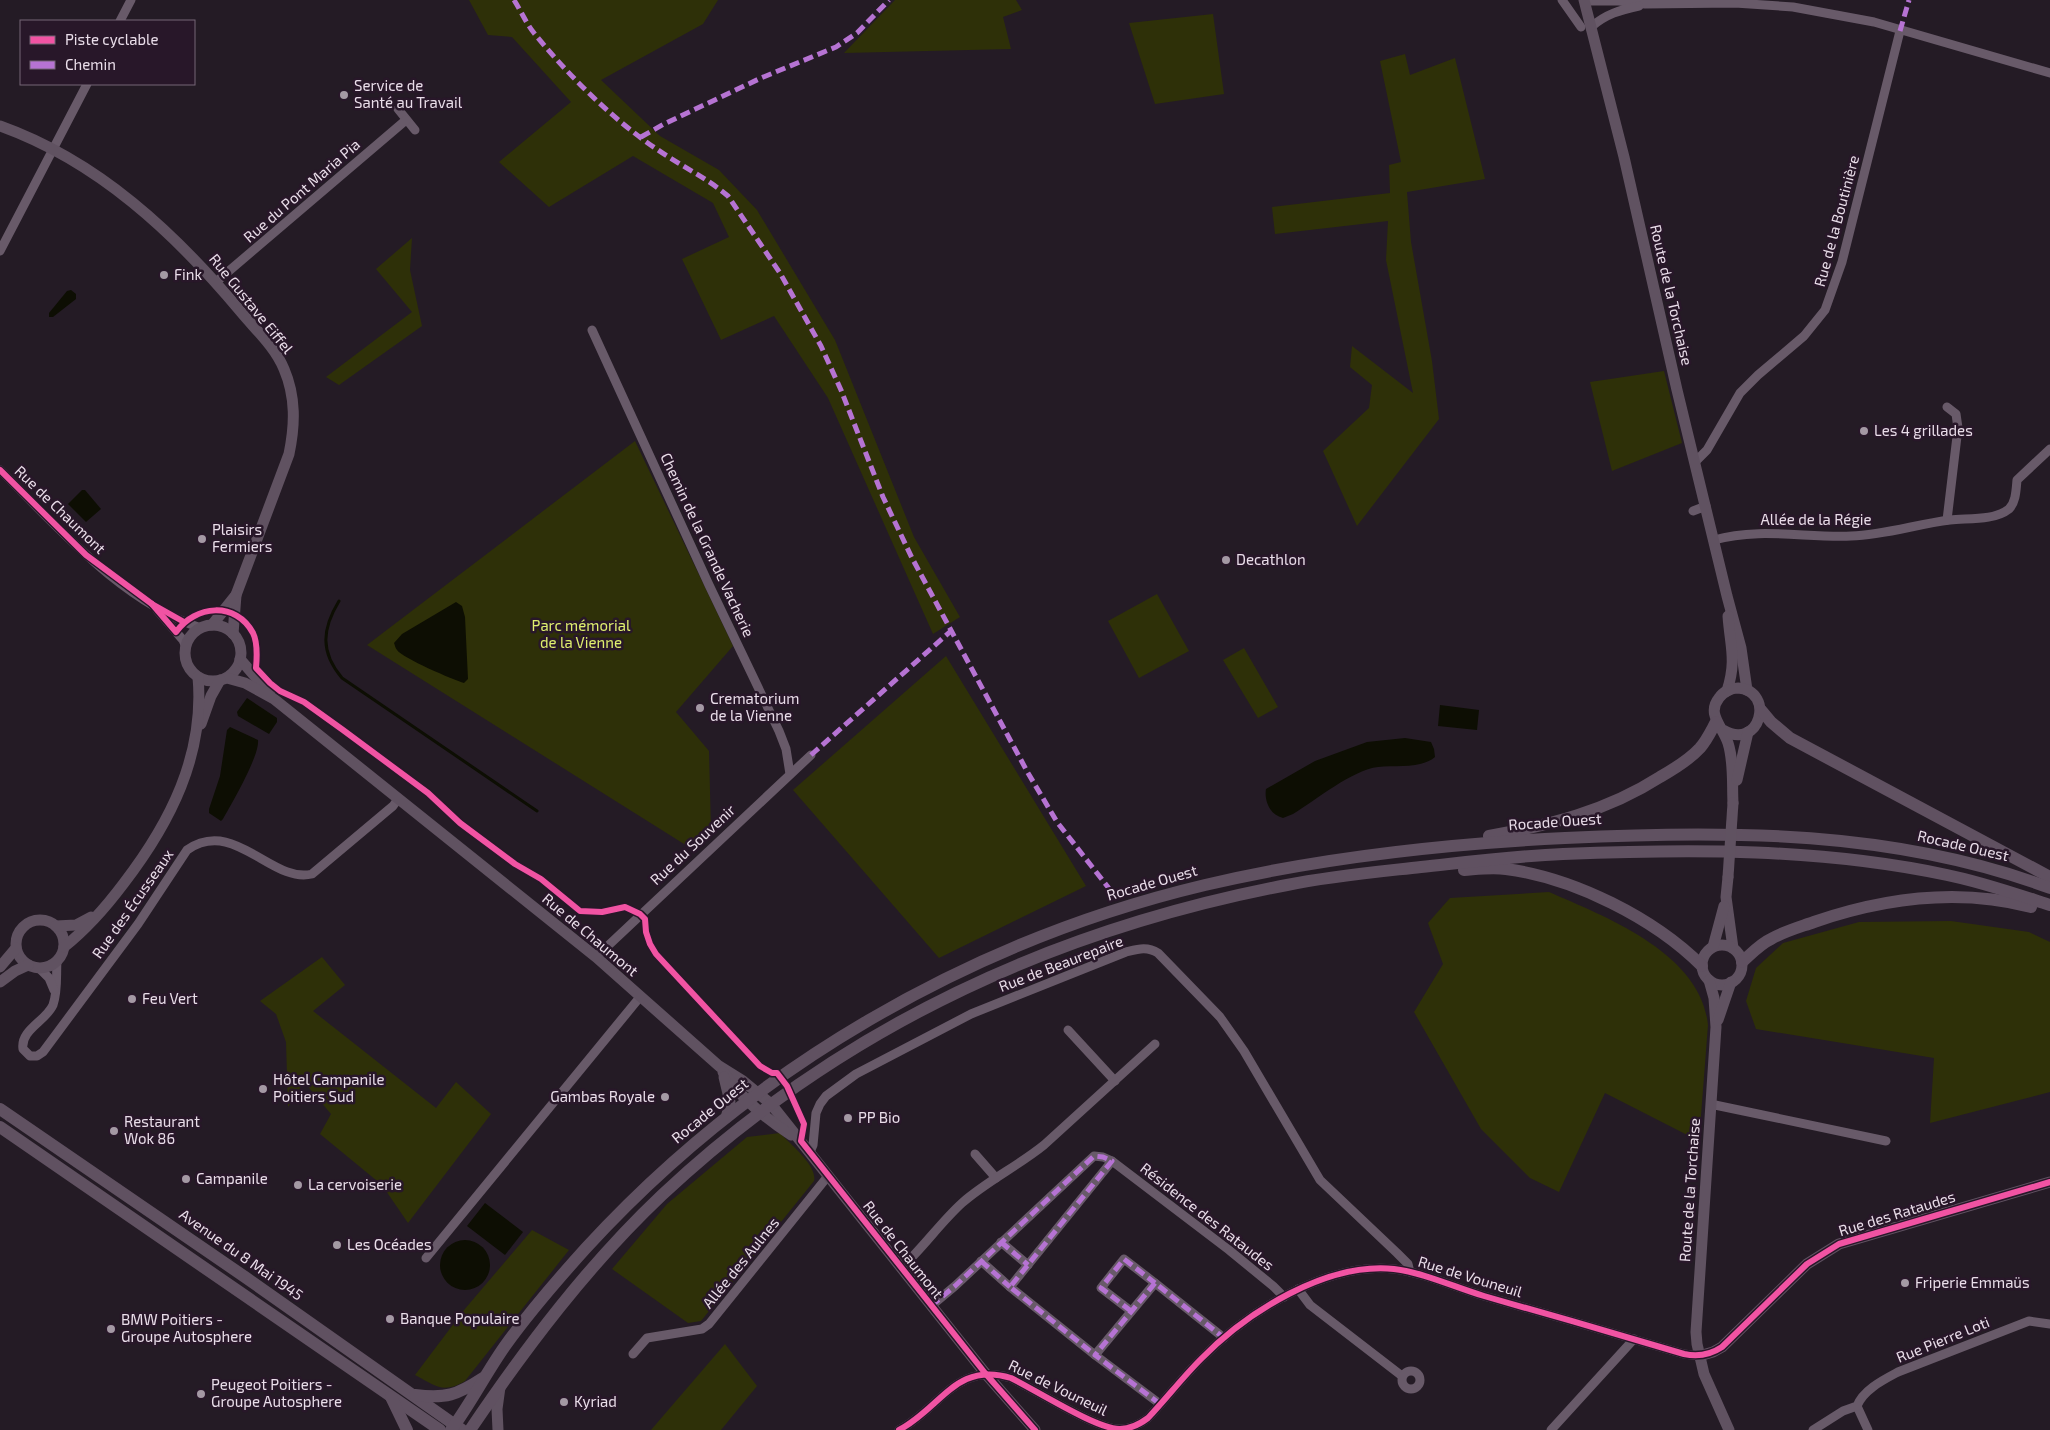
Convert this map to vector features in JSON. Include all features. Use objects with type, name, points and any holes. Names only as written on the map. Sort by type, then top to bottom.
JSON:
[{"type":"main road","points":[[1761,710],[1770,722],[1790,738],[2050,877]]},
{"type":"main road","points":[[1409,849],[1558,822],[1615,802],[1651,783],[1684,761],[1700,748],[1720,726]]},
{"type":"main road","name":"Rocade Ouest","points":[[456,1428],[504,1348],[585,1249],[648,1184],[726,1118],[798,1065],[887,1009],[980,963],[1065,928],[1154,898],[1211,884],[1310,864],[1409,849],[1617,835],[1712,834],[1788,836],[1855,842],[1917,851],[2001,871],[2050,888]]},
{"type":"main road","points":[[470,1430],[500,1385],[578,1285],[632,1225],[694,1166],[760,1112],[895,1024],[945,997],[1030,959],[1112,929],[1160,914],[1259,890],[1332,877],[1504,857],[1681,851],[1787,853],[1854,859],[1940,873],[1981,883],[2050,905]]},
{"type":"main road","points":[[1332,877],[1479,869],[1504,869],[1527,873],[1573,887],[1630,914],[1676,942],[1702,966]]},
{"type":"main road","points":[[1742,962],[1764,944],[1778,936],[1842,912],[1879,903],[1941,897],[1990,898],[2050,912]]},
{"type":"main road","name":"Avenue du 8 Mai 1945","points":[[0,1109],[413,1394],[456,1428]]},
{"type":"main road","points":[[0,1127],[440,1430]]},
{"type":"main road","points":[[413,1394],[437,1397],[452,1395],[487,1376]]},
{"type":"main road","points":[[391,1397],[407,1430]]},
{"type":"street","points":[[121,20],[131,0]]},
{"type":"street","points":[[1562,0],[1586,27],[1612,12],[1644,4]]},
{"type":"street","points":[[1584,1],[1619,1],[1644,4],[1735,3],[1793,7],[1874,22],[2050,73]]},
{"type":"street","name":"Route de la Torchaise","points":[[1584,1],[1586,27],[1624,157],[1727,596],[1740,640],[1747,690]]},
{"type":"street","name":"Rue de la Boutinière","points":[[1695,462],[1707,450],[1740,393],[1804,336],[1825,310],[1842,262],[1900,31]]},
{"type":"street","points":[[0,251],[86,85]]},
{"type":"street","points":[[398,110],[414,130]]},
{"type":"street","name":"Rue du Pont Maria Pia","points":[[216,282],[406,120]]},
{"type":"street","name":"Rue Gustave Eiffel","points":[[0,126],[53,150],[101,180],[146,213],[185,248],[279,358],[288,380],[294,407],[294,430],[289,454],[236,595],[233,634]]},
{"type":"street","name":"Chemin de la Grande Vacherie","points":[[592,330],[709,585],[780,731],[786,749],[790,774]]},
{"type":"street","points":[[1947,407],[1956,414],[1958,428],[1947,520]]},
{"type":"street","name":"Allée de la Régie","points":[[1714,540],[1770,533],[1851,536],[1882,533],[1947,520],[1993,516],[2010,508],[2014,500],[2017,480],[2050,449]]},
{"type":"street","name":"Rue de Chaumont","points":[[0,470],[70,540],[122,583],[152,604]]},
{"type":"street","points":[[1693,511],[1706,506]]},
{"type":"street","name":"Rue Gustave Eiffel","points":[[206,626],[236,595]]},
{"type":"street","name":"Route de la Torchaise","points":[[1726,691],[1732,676],[1733,659],[1727,596]]},
{"type":"street","points":[[0,982],[15,971],[52,965],[57,961],[64,947],[100,914],[108,904],[151,846],[172,810],[183,785],[196,738],[211,696],[223,679],[237,666],[240,659],[238,642],[233,634],[220,626],[206,626],[182,621],[152,604]]},
{"type":"street","points":[[152,604],[186,646]]},
{"type":"street","points":[[206,626],[189,639],[186,646],[186,661],[189,668],[198,677],[205,680],[223,679]]},
{"type":"street","name":"Rue de Chaumont","points":[[240,659],[274,699]]},
{"type":"street","points":[[196,738],[200,694],[198,677]]},
{"type":"street","name":"Rue de Chaumont","points":[[223,679],[245,683],[274,699],[596,957],[719,1066],[771,1104],[985,1374],[1035,1430]]},
{"type":"street","points":[[1713,947],[1723,945],[1732,948],[1740,957],[1742,962],[1740,974],[1731,982],[1720,984],[1709,980],[1702,966],[1705,955],[1713,947],[1726,897],[1733,803],[1731,753],[1720,726],[1714,708],[1717,700],[1726,691],[1733,688],[1747,690],[1756,698],[1761,710],[1758,723],[1748,732],[1735,735],[1720,726]]},
{"type":"street","points":[[1733,803],[1748,732]]},
{"type":"street","name":"Rue du Souvenir","points":[[596,957],[811,754]]},
{"type":"street","name":"Rue des Écusseaux","points":[[57,961],[55,993],[49,1011],[23,1039],[23,1049],[30,1056],[37,1056],[43,1052],[138,924],[187,850],[202,842],[215,841],[255,854],[294,875],[304,876],[312,874],[393,806],[398,799]]},
{"type":"street","points":[[1726,897],[1732,948]]},
{"type":"street","points":[[55,993],[49,978],[23,961],[16,948],[17,936],[26,924],[42,920],[56,926],[70,927],[84,922],[108,904]]},
{"type":"street","points":[[56,926],[64,939],[64,947]]},
{"type":"street","points":[[0,967],[16,948]]},
{"type":"street","name":"Rue de Beaurepaire","points":[[810,1152],[813,1145],[816,1113],[820,1104],[834,1090],[856,1074],[971,1014],[1126,952],[1145,948],[1152,949],[1178,972],[1225,1024],[1244,1051],[1320,1180],[1408,1264],[1410,1272]]},
{"type":"street","name":"Route de la Torchaise","points":[[1709,980],[1714,998],[1716,1026],[1696,1332],[1699,1356],[1704,1374],[1729,1430]]},
{"type":"street","name":"Route de la Torchaise","points":[[1716,1026],[1731,982]]},
{"type":"street","points":[[426,1258],[640,997]]},
{"type":"street","points":[[1068,1030],[1115,1081]]},
{"type":"street","points":[[901,1268],[961,1204],[1030,1156],[1155,1044]]},
{"type":"street","points":[[719,1066],[727,1084],[730,1102],[726,1118]]},
{"type":"street","name":"Rue de Chaumont","points":[[719,1066],[748,1101],[801,1142]]},
{"type":"street","points":[[1711,1106],[1715,1104],[1886,1141]]},
{"type":"street","points":[[975,1154],[996,1178]]},
{"type":"street","points":[[931,1306],[1094,1156],[1103,1157],[1112,1162],[1010,1287]]},
{"type":"street","name":"Résidence des Rataudes","points":[[1112,1162],[1229,1250],[1284,1297]]},
{"type":"street","name":"Allée des Aulnes","points":[[634,1354],[648,1338],[702,1329],[709,1324],[828,1176]]},
{"type":"street","name":"Rue des Rataudes","points":[[1699,1356],[1722,1347],[1808,1264],[1839,1244],[2050,1182]]},
{"type":"street","points":[[1001,1242],[1028,1265]]},
{"type":"street","points":[[1131,1311],[1101,1288],[1124,1259],[1224,1338]]},
{"type":"street","points":[[982,1261],[1010,1287],[1160,1404]]},
{"type":"street","name":"Rue de Vouneuil","points":[[899,1430],[918,1418],[959,1382],[972,1376],[985,1374],[1000,1374],[1011,1378],[1099,1424],[1118,1430],[1133,1428],[1148,1418],[1202,1358],[1224,1338],[1284,1297],[1319,1279],[1373,1268],[1410,1272],[1684,1354],[1699,1356]]},
{"type":"street","points":[[1096,1355],[1155,1283]]},
{"type":"street","points":[[1298,1289],[1310,1304],[1402,1376]]},
{"type":"street","name":"Rue Pierre Loti","points":[[1813,1430],[1843,1411],[1856,1406],[1860,1398],[1898,1372],[2029,1321],[2050,1324]]},
{"type":"street","points":[[1551,1430],[1634,1339]]},
{"type":"street","points":[[498,1430],[497,1409],[500,1385]]},
{"type":"street","points":[[1856,1406],[1868,1430]]},
{"type":"green space","points":[[469,0],[718,0],[703,24],[601,80],[660,136],[719,170],[757,210],[835,340],[914,537],[960,617],[933,634],[828,398],[774,316],[721,340],[682,259],[729,237],[713,203],[633,156],[549,207],[499,162],[571,102],[512,37],[488,35]]},
{"type":"green space","points":[[895,0],[1016,0],[1022,10],[1003,17],[1011,49],[844,53]]},
{"type":"green space","points":[[1213,14],[1224,94],[1155,104],[1129,23]]},
{"type":"green space","points":[[1405,54],[1410,75],[1455,58],[1485,179],[1407,192],[1411,242],[1432,361],[1439,419],[1357,526],[1323,451],[1369,408],[1372,385],[1350,367],[1352,346],[1413,393],[1386,260],[1388,221],[1275,234],[1272,207],[1390,193],[1389,165],[1401,162],[1380,61]]},
{"type":"green space","points":[[412,238],[410,270],[422,326],[339,385],[326,377],[412,312],[376,269]]},
{"type":"green space","points":[[1664,371],[1682,443],[1612,471],[1590,382]]},
{"type":"green space","name":"Parc mémorial de la Vienne","points":[[635,441],[733,646],[676,712],[709,751],[711,831],[692,849],[367,645]]},
{"type":"green space","points":[[1157,594],[1189,651],[1139,678],[1108,621]]},
{"type":"green space","points":[[1244,648],[1278,707],[1258,718],[1223,660]]},
{"type":"green space","points":[[946,656],[1086,886],[939,958],[793,790]]},
{"type":"green space","points":[[1549,892],[1623,926],[1670,958],[1688,977],[1701,1000],[1708,1025],[1699,1141],[1605,1093],[1559,1192],[1530,1178],[1481,1129],[1414,1012],[1443,964],[1428,923],[1450,898]]},
{"type":"green space","points":[[1951,921],[2029,932],[2050,942],[2050,1092],[1930,1123],[1934,1058],[1756,1029],[1746,1001],[1756,968],[1783,943],[1859,922]]},
{"type":"green space","points":[[322,957],[345,985],[313,1011],[436,1108],[456,1082],[491,1114],[408,1223],[382,1185],[320,1134],[331,1114],[304,1082],[288,1107],[286,1042],[276,1014],[260,1001]]},
{"type":"green space","points":[[780,1133],[808,1162],[814,1175],[814,1181],[701,1321],[688,1323],[612,1269],[667,1204],[747,1137]]},
{"type":"green space","points":[[532,1230],[569,1250],[465,1381],[445,1388],[434,1385],[415,1375],[464,1310]]},
{"type":"green space","points":[[725,1344],[757,1386],[721,1430],[651,1430]]},
{"type":"shaded area","points":[[71,290],[76,294],[76,299],[53,317],[49,317],[49,313],[67,291]]},
{"type":"shaded area","points":[[82,490],[85,490],[101,509],[86,522],[68,504]]},
{"type":"shaded area","points":[[456,602],[462,606],[465,617],[468,679],[464,683],[401,654],[394,643],[402,634]]},
{"type":"shaded area","points":[[247,698],[277,718],[277,722],[269,734],[238,716],[237,712]]},
{"type":"shaded area","points":[[1440,705],[1479,710],[1477,730],[1438,726]]},
{"type":"shaded area","points":[[230,727],[258,740],[255,756],[245,779],[221,821],[209,813],[209,809],[220,776],[227,730]]},
{"type":"shaded area","points":[[1405,738],[1431,742],[1435,757],[1416,765],[1368,769],[1346,779],[1293,814],[1283,818],[1271,811],[1267,803],[1266,789],[1315,761],[1367,742]]},
{"type":"shaded area","points":[[485,1203],[523,1232],[505,1255],[467,1226]]},
{"type":"shaded area","points":[[465,1240],[474,1242],[485,1251],[490,1265],[488,1274],[479,1285],[465,1290],[456,1288],[445,1279],[440,1265],[442,1256],[451,1245]]},
{"type":"waterway","points":[[339,601],[329,621],[326,640],[330,659],[342,678],[537,811]]},
{"type":"marked path","points":[[514,0],[531,29],[547,49],[576,81],[608,111],[641,138],[728,196],[780,273],[821,346],[841,390],[883,497],[912,558],[1028,773],[1057,822],[1111,891]]},
{"type":"marked path","points":[[641,137],[664,124],[761,78],[836,47],[857,33],[889,0]]},
{"type":"marked path","points":[[1900,31],[1909,0]]},
{"type":"marked path","points":[[811,755],[952,630]]},
{"type":"marked path","points":[[931,1306],[955,1286],[1094,1156],[1103,1157],[1112,1161],[1010,1287],[1095,1355]]},
{"type":"marked path","points":[[1001,1242],[1028,1265]]},
{"type":"marked path","points":[[1131,1311],[1101,1288],[1124,1259],[1155,1283]]},
{"type":"marked path","points":[[981,1261],[1010,1287]]},
{"type":"marked path","points":[[1160,1404],[1095,1355],[1155,1283],[1224,1338]]},
{"type":"cycle path","points":[[0,470],[86,555],[152,604],[184,622]]},
{"type":"cycle path","points":[[152,604],[176,632],[184,623],[204,612],[215,610],[236,616],[246,623],[255,637],[257,650],[256,668],[280,691],[304,702],[343,730],[428,793],[460,823],[515,864],[541,879],[580,911],[602,912],[625,907],[640,914],[645,919],[646,932],[656,954],[760,1066],[772,1073],[777,1073],[787,1086],[804,1124],[801,1141],[985,1373],[1035,1430]]},
{"type":"cycle path","points":[[899,1430],[914,1421],[950,1389],[962,1381],[976,1376],[992,1374],[1011,1378],[1066,1408],[1110,1428],[1124,1429],[1131,1427],[1148,1418],[1194,1366],[1220,1341],[1264,1308],[1315,1282],[1368,1269],[1406,1271],[1484,1296],[1684,1354],[1704,1355],[1722,1347],[1807,1264],[1839,1244],[2050,1182]]},
{"type":"place","name":"Service de Santé au Travail","points":[[344,95]]},
{"type":"place","name":"Fink","points":[[164,275]]},
{"type":"place","name":"Les 4 grillades","points":[[1864,431]]},
{"type":"place","name":"Plaisirs Fermiers","points":[[202,539]]},
{"type":"place","name":"Decathlon","points":[[1226,560]]},
{"type":"place","name":"Crematorium de la Vienne","points":[[700,708]]},
{"type":"place","name":"Feu Vert","points":[[132,999]]},
{"type":"place","name":"Hôtel Campanile Poitiers Sud","points":[[263,1089]]},
{"type":"place","name":"Gambas Royale","points":[[665,1097]]},
{"type":"place","name":"PP Bio","points":[[848,1118]]},
{"type":"place","name":"Restaurant Wok 86","points":[[114,1131]]},
{"type":"place","name":"Campanile","points":[[186,1179]]},
{"type":"place","name":"La cervoiserie","points":[[298,1185]]},
{"type":"place","name":"Les Océades","points":[[337,1245]]},
{"type":"place","name":"Friperie Emmaüs","points":[[1905,1283]]},
{"type":"place","name":"Banque Populaire","points":[[390,1319]]},
{"type":"place","name":"BMW Poitiers - Groupe Autosphere","points":[[111,1329]]},
{"type":"place","name":"Peugeot Poitiers - Groupe Autosphere","points":[[201,1394]]},
{"type":"place","name":"Kyriad","points":[[564,1402]]}]
